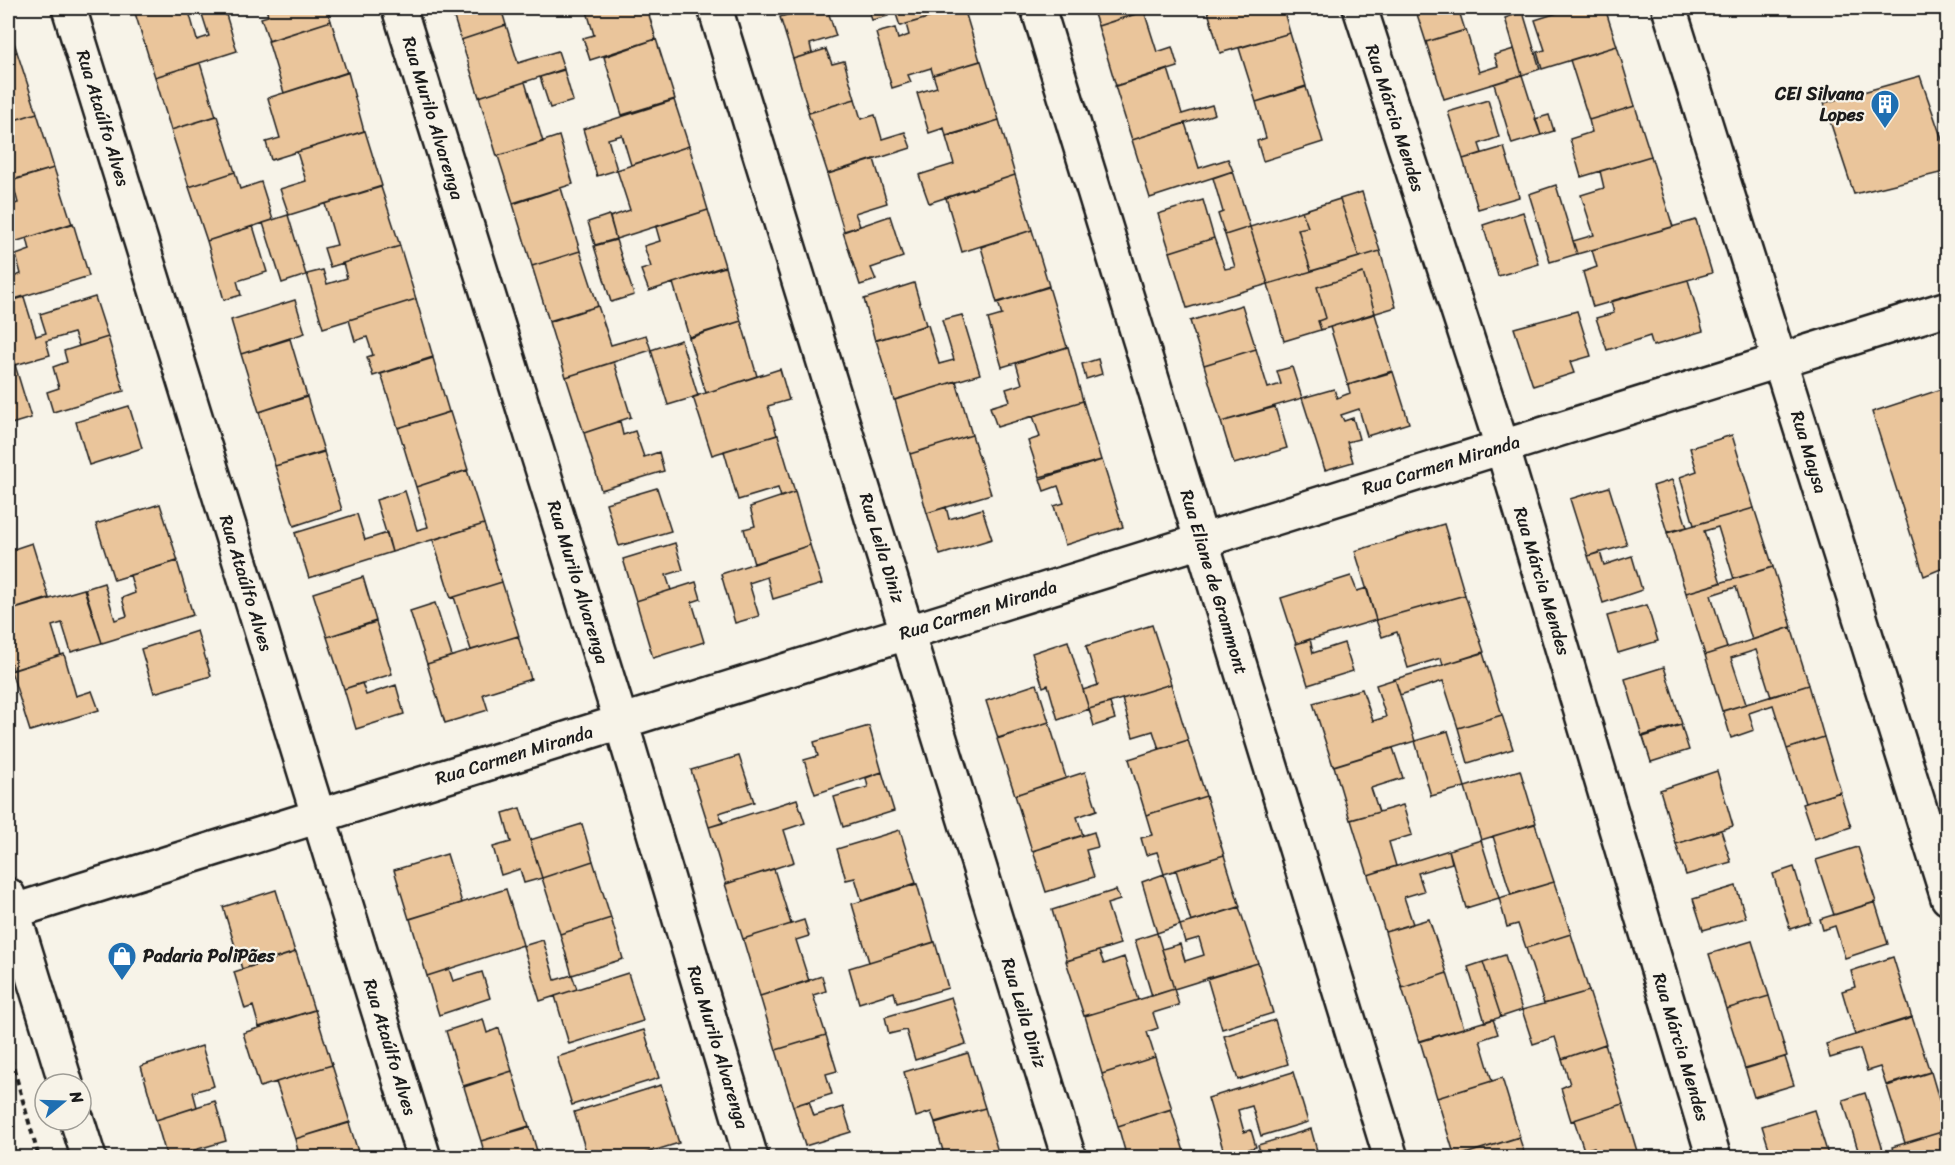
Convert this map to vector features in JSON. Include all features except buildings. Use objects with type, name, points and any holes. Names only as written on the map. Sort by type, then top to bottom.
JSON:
[{"type":"street","name":"Rua Ataúlfo Alves","points":[[69,8],[424,1158]]},
{"type":"street","name":"Rua Murilo Alvarenga","points":[[399,8],[621,722],[751,1158]]},
{"type":"street","name":"Rua Leila Diniz","points":[[715,8],[1069,1158]]},
{"type":"street","name":"Rua Eliane de Grammont","points":[[1038,8],[1390,1158]]},
{"type":"street","name":"Rua Márcia Mendes","points":[[1360,8],[1502,447],[1714,1158]]},
{"type":"street","name":"Rua Maysa","points":[[1669,8],[1947,898]]},
{"type":"street","name":"Rua Carmen Miranda","points":[[9,907],[318,816],[1947,308]]},
{"type":"street","points":[[9,907],[62,1072]]},
{"type":"street","points":[[81,1132],[89,1158]]},
{"type":"path","points":[[8,1048],[39,1158]]},
{"type":"place","name":"CEI Silvana Lopes","points":[[1885,130]]},
{"type":"place","name":"Padaria PoliPães","points":[[122,982]]}]
